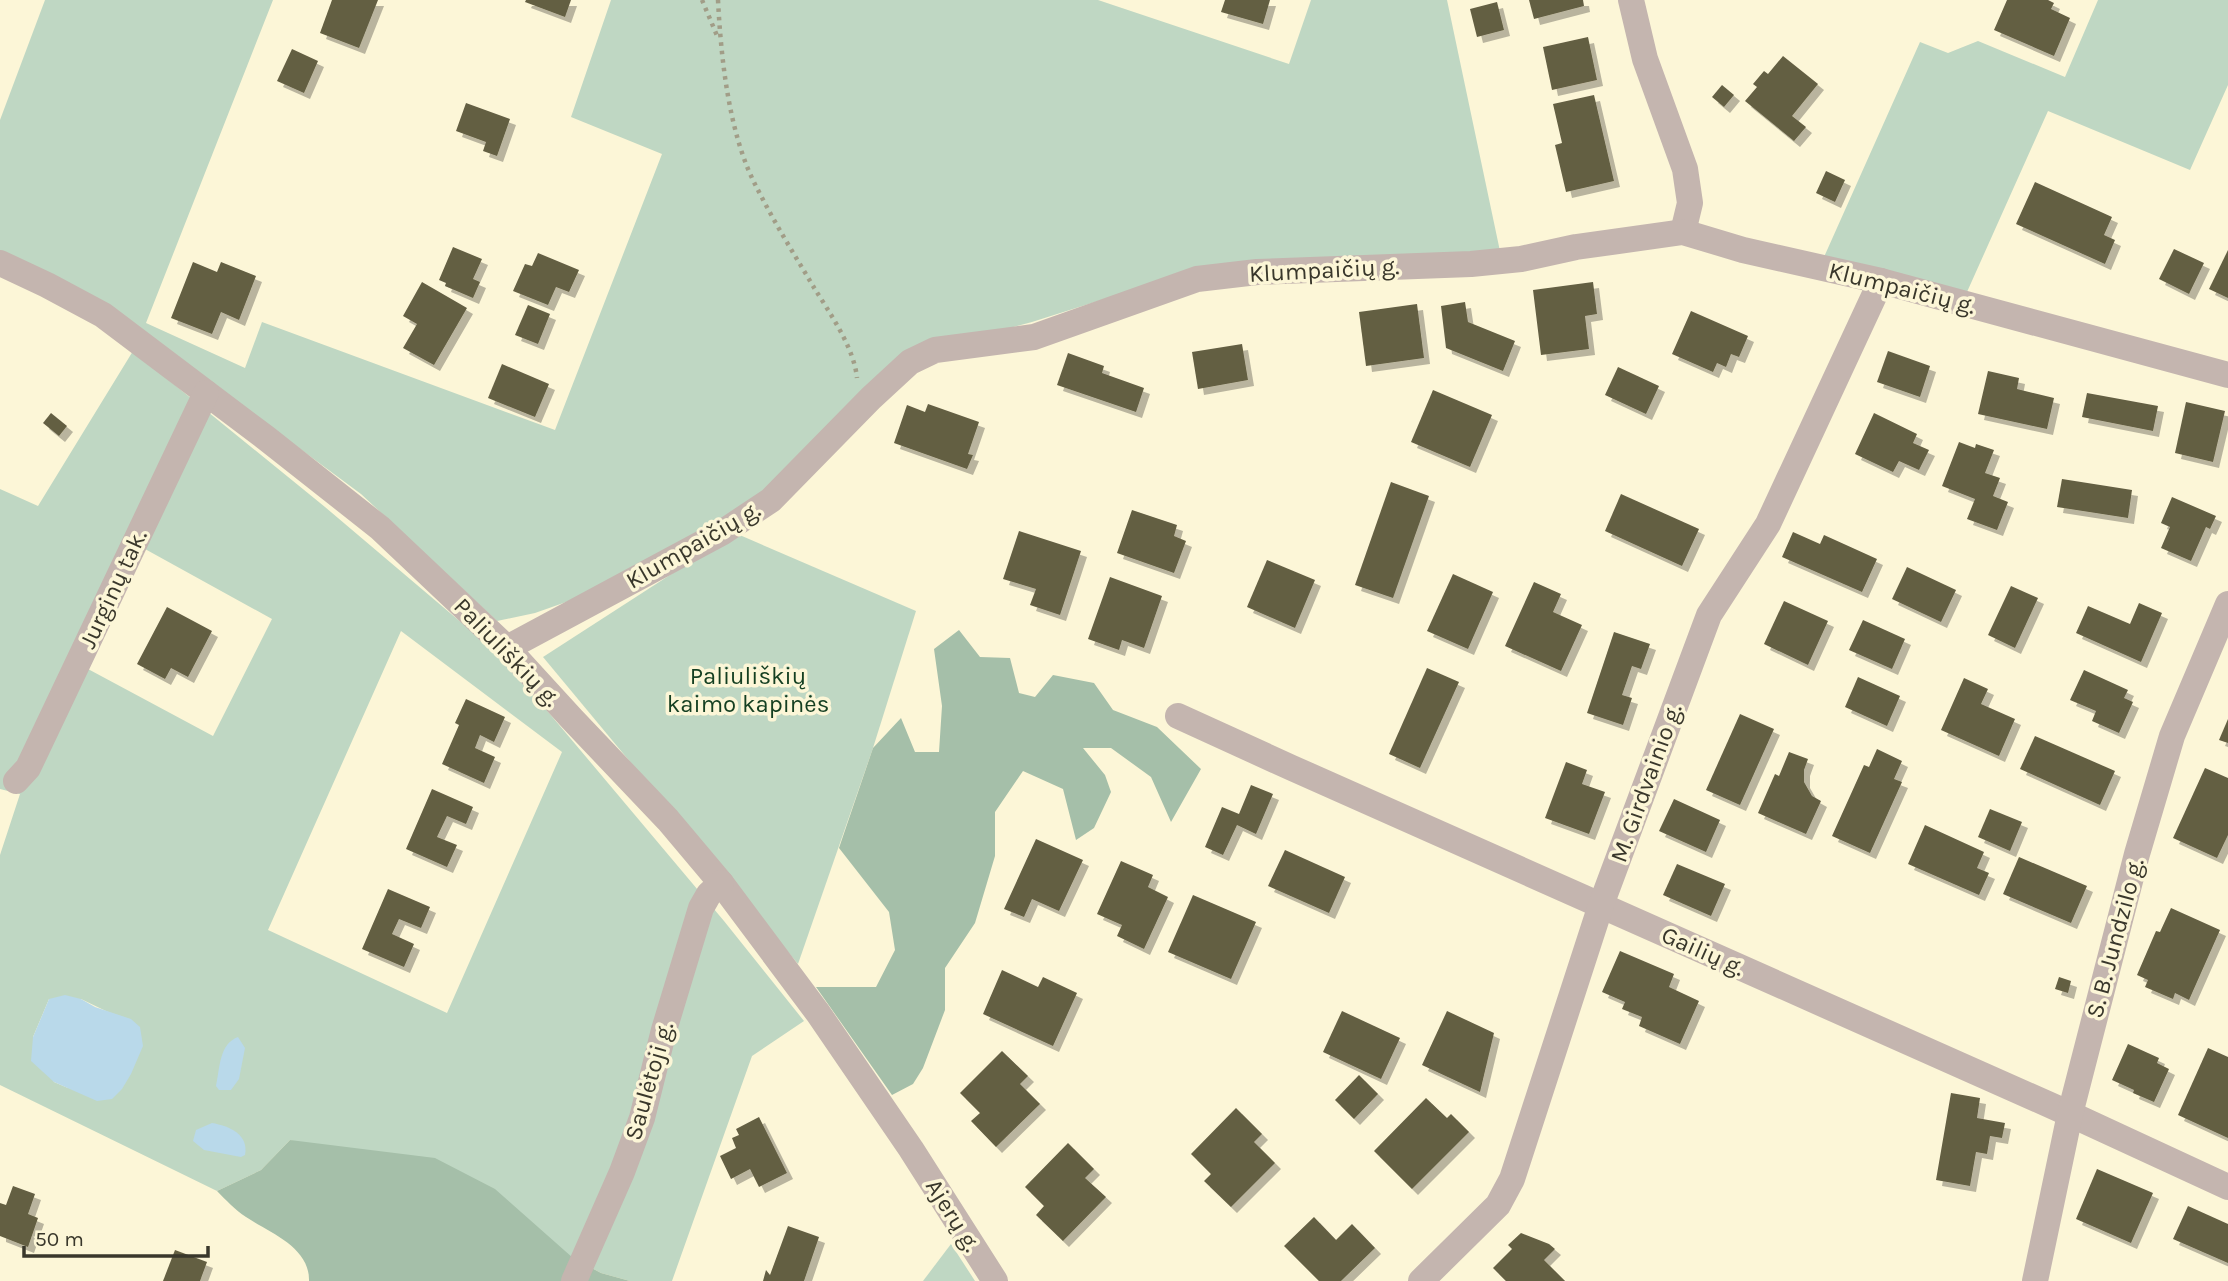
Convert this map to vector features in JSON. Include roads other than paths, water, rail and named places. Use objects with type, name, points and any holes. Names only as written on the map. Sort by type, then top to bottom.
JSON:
[{"type":"street","points":[[1630,0],[1645,59],[1685,169],[1690,203],[1683,232]]},
{"type":"street","name":"Klumpaičių g.","points":[[508,648],[723,532],[771,500],[911,362],[935,350],[1034,337],[1197,279],[1257,272],[1471,264],[1521,259],[1576,247],[1683,232],[1743,250],[1881,281],[2228,374]]},
{"type":"street","name":"Paliuliškių g.","points":[[0,263],[103,315],[206,393],[380,528],[508,648],[668,820],[721,883],[818,1013],[911,1149]]},
{"type":"street","name":"M. Girdvainio g.","points":[[1421,1281],[1498,1205],[1512,1179],[1601,905],[1709,615],[1768,524],[1881,281]]},
{"type":"street","name":"Jurginų tak.","points":[[16,781],[28,768],[206,393]]},
{"type":"street","name":"S. B. Jundzilo g.","points":[[2035,1281],[2070,1114],[2133,867],[2172,736],[2228,604]]},
{"type":"street","name":"Gailių g.","points":[[1178,716],[2228,1187]]},
{"type":"street","name":"Saulėtoji g.","points":[[574,1281],[642,1118],[664,1030],[701,908],[709,894],[721,883]]},
{"type":"street","name":"Ajerų g.","points":[[911,1149],[995,1281]]},
{"type":"water","points":[[65,995],[131,1019],[140,1027],[143,1046],[131,1074],[112,1099],[97,1101],[54,1082],[31,1061],[33,1037],[49,999]]},
{"type":"water","points":[[238,1037],[245,1048],[239,1079],[231,1090],[219,1090],[216,1086],[221,1057],[227,1045]]},
{"type":"water","points":[[212,1123],[225,1126],[241,1136],[245,1155],[241,1157],[204,1150],[193,1141],[196,1130]]},
{"type":"park label","name":"Paliuliškių kaimo kapinės","points":[[748,690]]}]
